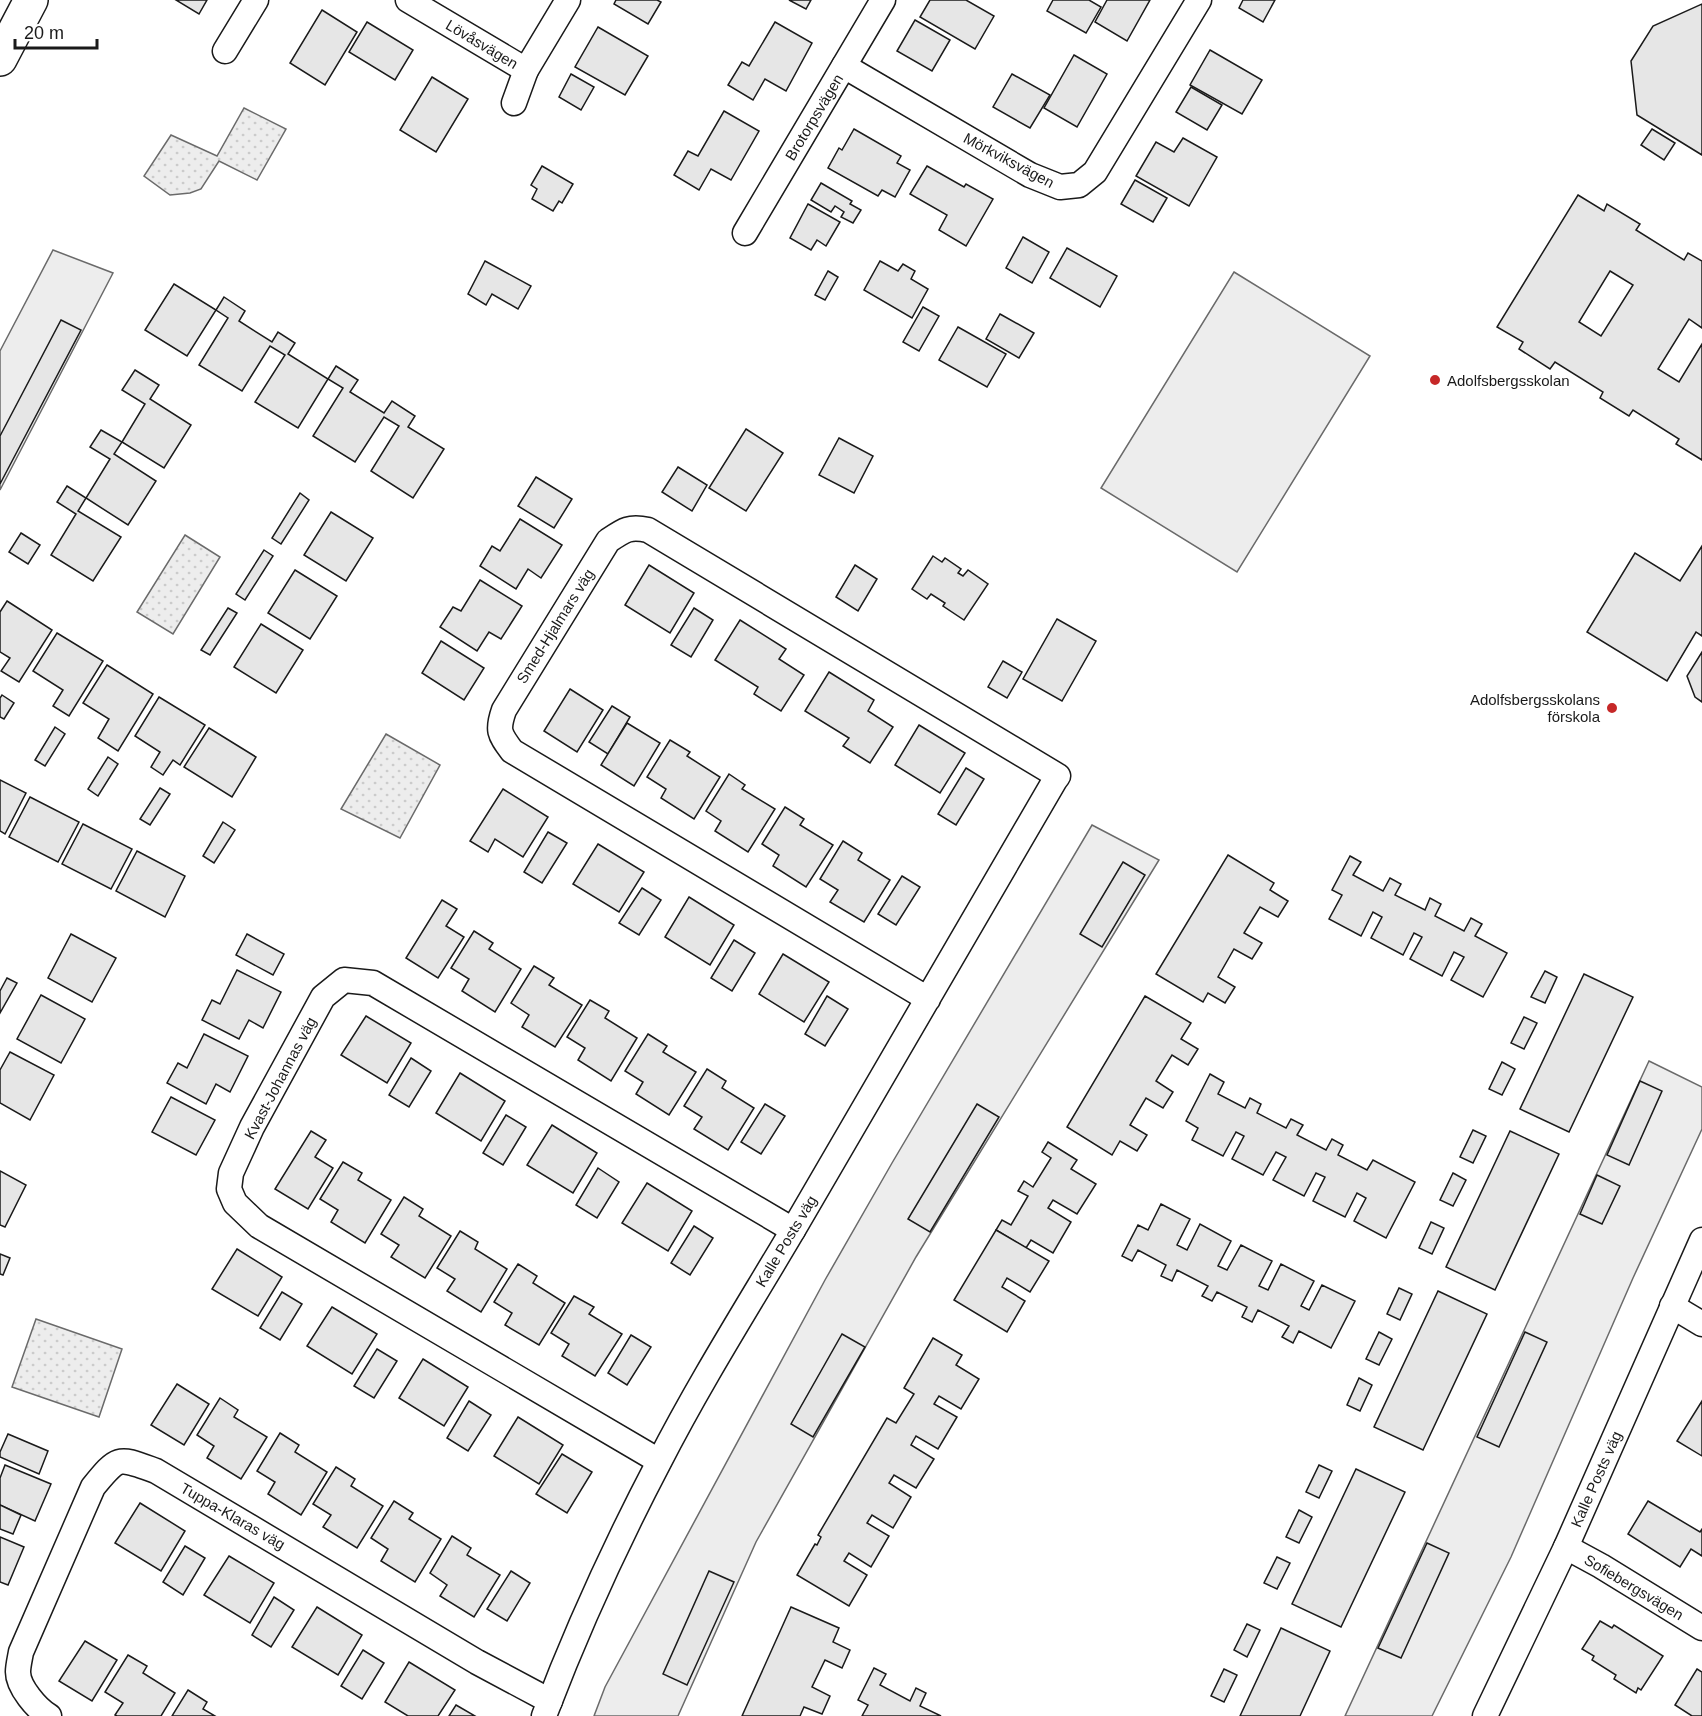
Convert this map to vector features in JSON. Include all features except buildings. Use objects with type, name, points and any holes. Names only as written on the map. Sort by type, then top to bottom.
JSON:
[{"type":"street","points":[[0,59],[30,0]]},
{"type":"street","points":[[225,51],[256,0]]},
{"type":"street","name":"Lövåsvägen","points":[[408,0],[526,70]]},
{"type":"street","name":"Lövåsvägen","points":[[514,103],[526,70],[568,0]]},
{"type":"street","name":"Brotorpsvägen","points":[[744,234],[883,0]]},
{"type":"street","name":"Mörkviksvägen","points":[[844,66],[1030,175],[1060,188],[1079,185],[1095,172],[1199,0]]},
{"type":"street","name":"Smed-Hjalmars väg","points":[[928,999],[512,751],[502,738],[499,724],[504,710],[608,541],[625,529],[635,528],[648,530],[1058,776],[1055,780]]},
{"type":"street","name":"Kalle Posts väg","points":[[547,1709],[595,1592],[659,1461],[717,1357],[1055,780]]},
{"type":"street","name":"Kvast-Johannas väg","points":[[659,1461],[259,1227],[235,1203],[229,1189],[231,1173],[252,1127],[323,997],[344,980],[373,983],[793,1230]]},
{"type":"street","name":"Kalle Posts väg","points":[[1485,1716],[1566,1547],[1702,1240]]},
{"type":"street","points":[[1672,1306],[1702,1324]]},
{"type":"street","name":"Tuppa-Klaras väg","points":[[49,1716],[41,1711],[9,1674],[21,1652],[93,1487],[110,1465],[126,1460],[156,1471],[477,1662],[547,1709]]},
{"type":"street","name":"Sofiebergsvägen","points":[[1566,1547],[1702,1628]]},
{"type":"shaded area","points":[[244,108],[286,129],[257,180],[219,161],[201,189],[190,193],[170,195],[144,176],[171,135],[217,156]]},
{"type":"shaded area","points":[[53,250],[113,273],[0,490],[0,351]]},
{"type":"shaded area","points":[[1234,272],[1370,356],[1237,572],[1101,488]]},
{"type":"shaded area","points":[[185,535],[220,557],[173,634],[137,612]]},
{"type":"shaded area","points":[[386,734],[440,765],[400,838],[341,809]]},
{"type":"shaded area","points":[[1092,825],[1159,860],[916,1257],[756,1542],[678,1716],[594,1716],[605,1687],[825,1280]]},
{"type":"shaded area","points":[[1649,1061],[1702,1087],[1702,1129],[1633,1278],[1511,1557],[1432,1716],[1345,1716]]},
{"type":"shaded area","points":[[36,1319],[122,1349],[99,1417],[12,1387]]},
{"type":"place","name":"Adolfsbergsskolan","points":[[1435,380]]},
{"type":"place","name":"Adolfsbergsskolans förskola","points":[[1612,708]]}]
